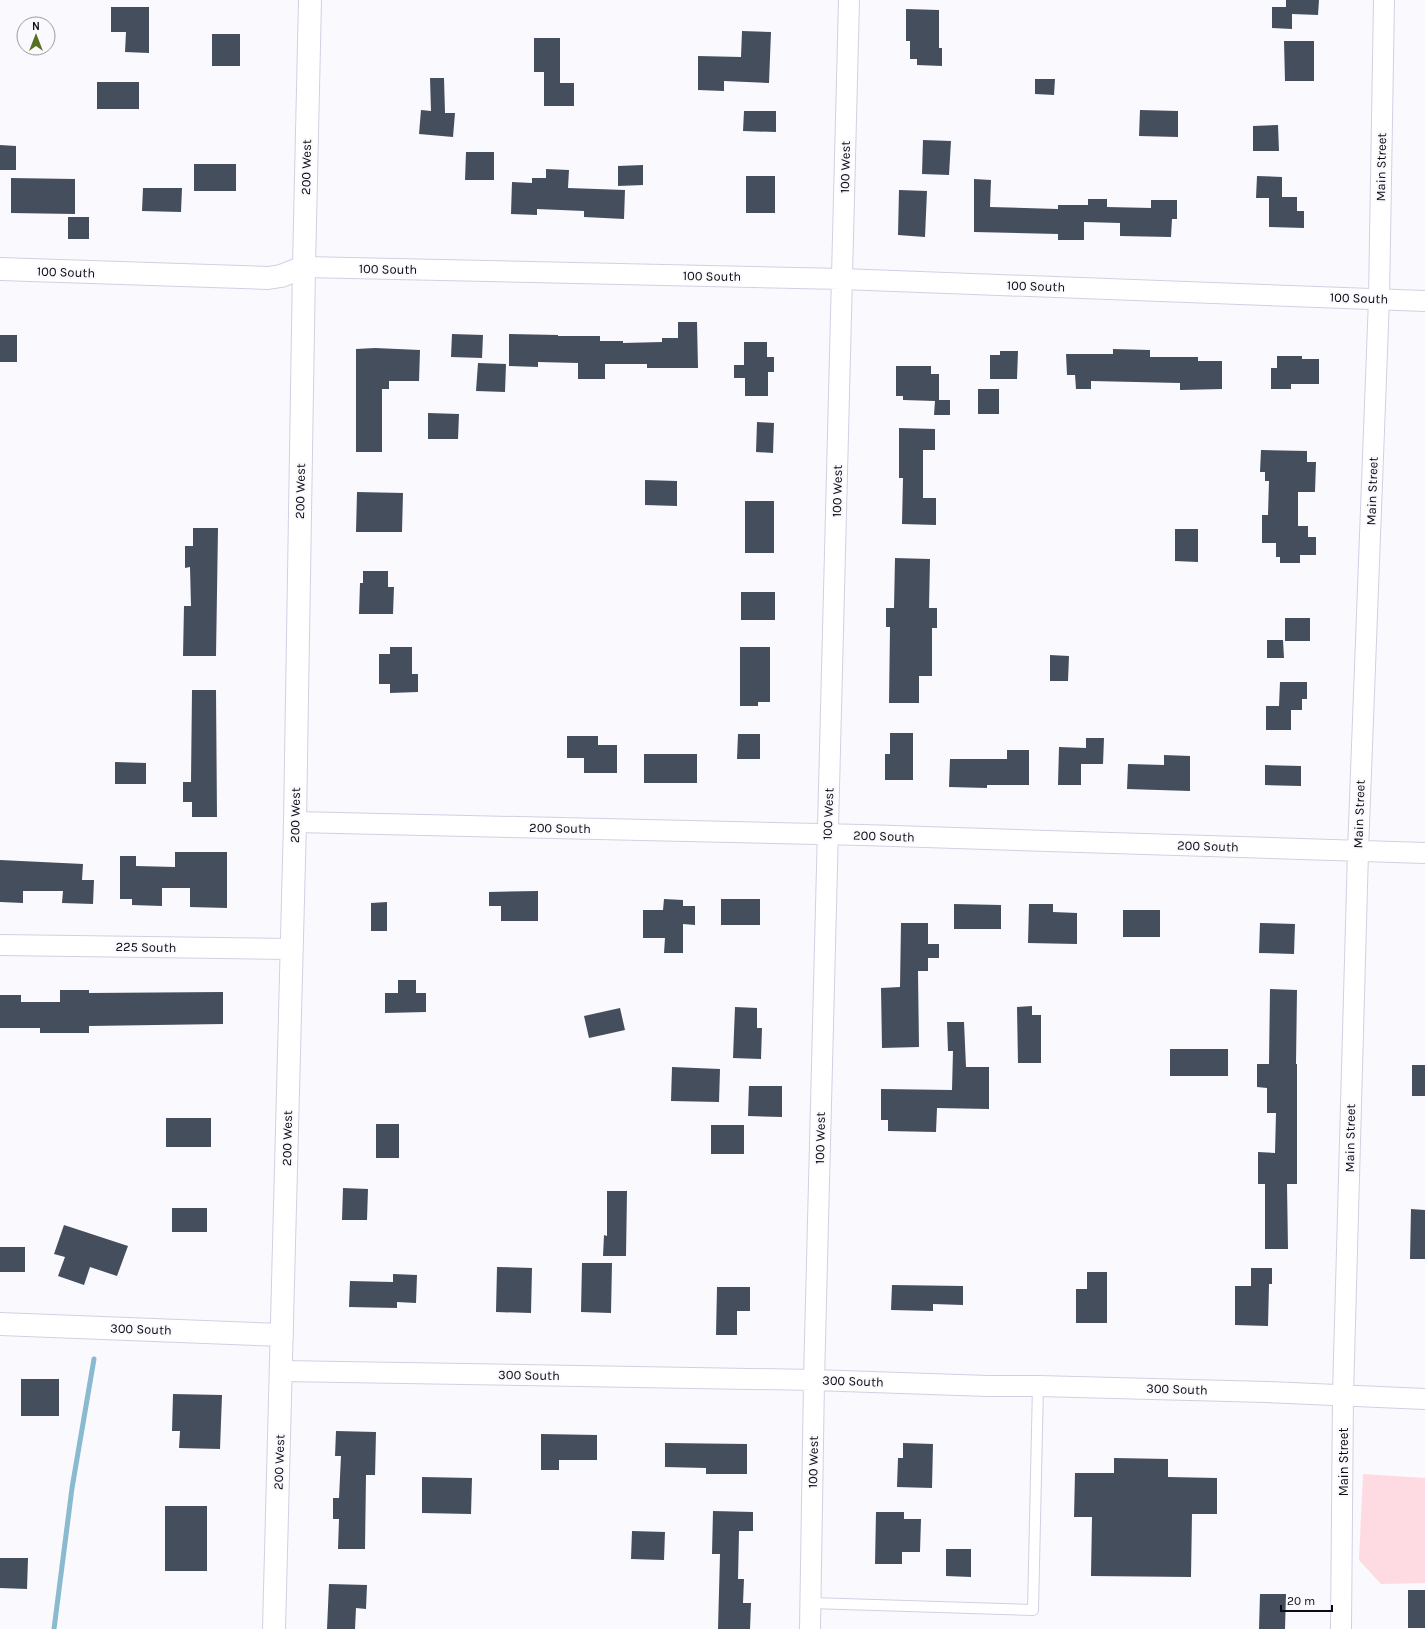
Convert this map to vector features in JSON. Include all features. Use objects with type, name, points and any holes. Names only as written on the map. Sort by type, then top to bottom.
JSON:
[{"type":"street","name":"200 West","points":[[274,1629],[295,822],[310,0]]},
{"type":"street","name":"100 West","points":[[810,1629],[814,1380],[849,0]]},
{"type":"street","name":"Main Street","points":[[1341,1629],[1343,1395],[1358,851],[1379,299],[1384,0]]},
{"type":"street","name":"100 South","points":[[0,270],[268,278],[281,276],[304,267],[842,279],[1425,301]]},
{"type":"street","name":"200 South","points":[[295,822],[828,834],[1425,853]]},
{"type":"street","name":"225 South","points":[[0,945],[292,949]]},
{"type":"street","name":"300 South","points":[[0,1324],[282,1335]]},
{"type":"street","name":"300 South","points":[[281,1371],[814,1380],[1343,1395],[1425,1399]]},
{"type":"lane","points":[[811,1603],[1033,1610],[1038,1386]]},
{"type":"shaded area","points":[[1363,1474],[1425,1478],[1425,1583],[1381,1584],[1359,1560]]},
{"type":"building","points":[[1286,0],[1319,0],[1318,15],[1292,14],[1292,29],[1272,28],[1272,7],[1286,7]]},
{"type":"building","points":[[111,7],[149,7],[149,53],[125,52],[126,32],[111,32]]},
{"type":"building","points":[[906,9],[939,10],[939,48],[942,48],[942,66],[917,65],[917,59],[910,59],[910,41],[906,41]]},
{"type":"building","points":[[742,31],[771,32],[769,83],[724,81],[724,91],[698,90],[698,56],[741,57]]},
{"type":"building","points":[[212,34],[240,34],[240,66],[212,66]]},
{"type":"building","points":[[534,38],[560,38],[560,83],[574,83],[574,106],[544,106],[544,72],[534,72]]},
{"type":"building","points":[[1284,41],[1314,41],[1314,81],[1285,81]]},
{"type":"building","points":[[430,78],[444,78],[445,113],[455,113],[453,137],[419,134],[421,110],[431,111]]},
{"type":"building","points":[[1035,79],[1055,79],[1054,95],[1035,94]]},
{"type":"building","points":[[97,82],[139,82],[139,109],[97,109]]},
{"type":"building","points":[[1140,110],[1178,111],[1178,137],[1139,136]]},
{"type":"building","points":[[744,111],[776,111],[776,132],[743,131]]},
{"type":"building","points":[[1278,125],[1279,151],[1253,151],[1253,126]]},
{"type":"building","points":[[923,140],[951,141],[949,175],[922,174]]},
{"type":"building","points":[[0,145],[16,146],[16,170],[0,170]]},
{"type":"building","points":[[466,152],[494,152],[494,180],[465,180]]},
{"type":"building","points":[[194,164],[236,164],[236,191],[194,191]]},
{"type":"building","points":[[643,165],[643,185],[618,186],[618,166]]},
{"type":"building","points":[[546,169],[569,170],[568,188],[625,190],[624,219],[584,217],[584,211],[537,209],[537,215],[511,214],[512,182],[532,183],[532,178],[546,178]]},
{"type":"building","points":[[746,176],[775,176],[775,213],[746,213]]},
{"type":"building","points":[[1257,176],[1282,177],[1282,197],[1297,197],[1297,211],[1304,211],[1304,228],[1269,227],[1269,198],[1256,198]]},
{"type":"building","points":[[11,178],[75,179],[75,214],[11,213]]},
{"type":"building","points":[[974,179],[991,180],[990,207],[1058,209],[1058,205],[1088,205],[1088,199],[1107,199],[1107,207],[1151,208],[1151,200],[1177,200],[1177,219],[1172,219],[1171,237],[1120,236],[1120,223],[1084,222],[1084,240],[1058,240],[1058,234],[974,232]]},
{"type":"building","points":[[143,188],[182,188],[181,212],[142,211]]},
{"type":"building","points":[[899,190],[927,191],[925,237],[898,235]]},
{"type":"building","points":[[68,217],[89,217],[89,239],[68,239]]},
{"type":"building","points":[[678,322],[697,322],[698,368],[647,368],[647,364],[605,364],[605,379],[578,379],[578,363],[538,362],[538,367],[509,366],[509,334],[600,336],[600,341],[623,341],[623,343],[662,342],[662,338],[678,338]]},
{"type":"building","points":[[452,334],[483,335],[482,358],[451,357]]},
{"type":"building","points":[[0,335],[17,335],[17,362],[0,362]]},
{"type":"building","points":[[744,342],[767,342],[767,357],[774,357],[774,372],[768,372],[768,396],[745,396],[745,378],[734,378],[734,365],[744,365]]},
{"type":"building","points":[[375,348],[420,350],[419,381],[389,381],[389,389],[382,389],[382,452],[356,452],[356,349]]},
{"type":"building","points":[[1113,349],[1150,350],[1150,357],[1198,357],[1198,361],[1222,361],[1222,389],[1180,390],[1180,383],[1091,381],[1091,389],[1076,389],[1075,375],[1067,375],[1066,354],[1113,354]]},
{"type":"building","points":[[1000,351],[1018,351],[1017,379],[990,379],[990,355],[1000,355]]},
{"type":"building","points":[[1277,356],[1302,356],[1302,359],[1319,359],[1319,384],[1291,384],[1291,389],[1271,389],[1271,368],[1277,368]]},
{"type":"building","points":[[478,363],[506,364],[505,392],[476,391]]},
{"type":"building","points":[[896,366],[931,366],[931,374],[939,374],[939,400],[950,400],[950,415],[934,415],[935,401],[903,400],[903,396],[896,396]]},
{"type":"building","points":[[978,389],[999,389],[999,414],[978,414]]},
{"type":"building","points":[[428,413],[459,414],[458,439],[428,439]]},
{"type":"building","points":[[757,422],[774,423],[773,453],[756,452]]},
{"type":"building","points":[[899,428],[935,429],[935,450],[923,450],[923,498],[936,498],[936,525],[902,524],[903,478],[899,478]]},
{"type":"building","points":[[1261,450],[1307,451],[1307,462],[1316,462],[1315,492],[1298,492],[1298,526],[1308,526],[1308,537],[1316,537],[1316,555],[1300,555],[1300,563],[1280,563],[1280,557],[1276,557],[1276,543],[1262,543],[1262,515],[1268,515],[1269,481],[1265,481],[1265,472],[1260,472]]},
{"type":"building","points":[[645,480],[677,481],[677,506],[645,505]]},
{"type":"building","points":[[357,492],[403,493],[402,532],[356,532]]},
{"type":"building","points":[[745,501],[774,501],[774,553],[745,553]]},
{"type":"building","points":[[193,528],[218,528],[216,656],[183,656],[184,606],[191,606],[190,567],[185,568],[185,546],[193,546]]},
{"type":"building","points":[[1175,529],[1198,529],[1198,562],[1175,561]]},
{"type":"building","points":[[895,558],[930,559],[929,608],[937,608],[937,628],[932,628],[932,676],[919,676],[919,703],[889,703],[890,627],[886,627],[886,608],[894,608]]},
{"type":"building","points":[[363,571],[388,571],[388,587],[394,587],[393,614],[359,614],[360,583],[363,583]]},
{"type":"building","points":[[741,592],[775,592],[775,620],[741,620]]},
{"type":"building","points":[[1285,618],[1310,618],[1310,641],[1285,641]]},
{"type":"building","points":[[1267,640],[1283,640],[1284,658],[1267,658]]},
{"type":"building","points":[[390,647],[412,647],[412,674],[418,674],[418,692],[390,693],[390,684],[379,684],[379,654],[390,654]]},
{"type":"building","points":[[740,647],[770,647],[770,702],[758,702],[758,706],[740,706]]},
{"type":"building","points":[[1050,655],[1069,656],[1068,681],[1050,681]]},
{"type":"building","points":[[1280,682],[1307,682],[1307,699],[1302,699],[1302,710],[1291,710],[1291,730],[1266,730],[1266,706],[1279,706]]},
{"type":"building","points":[[192,690],[216,690],[217,817],[192,817],[192,802],[183,802],[183,782],[191,782]]},
{"type":"building","points":[[890,733],[913,733],[913,780],[885,780],[885,754],[890,754]]},
{"type":"building","points":[[738,734],[760,734],[760,759],[737,759]]},
{"type":"building","points":[[567,736],[598,736],[598,745],[617,745],[617,773],[584,773],[584,758],[567,758]]},
{"type":"building","points":[[1086,738],[1104,738],[1103,764],[1081,764],[1081,785],[1058,785],[1059,747],[1086,748]]},
{"type":"building","points":[[1007,750],[1029,750],[1029,785],[987,785],[987,788],[949,787],[950,759],[1007,759]]},
{"type":"building","points":[[644,754],[697,754],[697,783],[644,783]]},
{"type":"building","points":[[1164,755],[1190,756],[1190,791],[1127,789],[1128,764],[1164,765]]},
{"type":"building","points":[[115,762],[146,763],[146,784],[115,784]]},
{"type":"building","points":[[1265,765],[1301,766],[1301,786],[1265,785]]},
{"type":"building","points":[[175,852],[227,852],[227,908],[190,907],[190,888],[162,888],[162,906],[132,905],[132,899],[120,899],[120,856],[136,856],[136,866],[175,867]]},
{"type":"building","points":[[0,860],[83,864],[82,880],[94,880],[93,904],[62,903],[63,891],[23,891],[23,903],[0,902]]},
{"type":"building","points":[[538,891],[538,921],[501,921],[501,906],[489,906],[489,892]]},
{"type":"building","points":[[664,899],[683,900],[683,906],[695,906],[695,925],[683,924],[683,953],[664,953],[665,938],[643,938],[643,910],[663,910]]},
{"type":"building","points":[[721,899],[760,899],[760,925],[721,925]]},
{"type":"building","points":[[387,902],[387,931],[371,931],[371,903]]},
{"type":"building","points":[[954,904],[1001,905],[1001,929],[954,929]]},
{"type":"building","points":[[1029,904],[1053,904],[1053,912],[1077,913],[1077,944],[1028,943]]},
{"type":"building","points":[[1123,910],[1160,910],[1160,937],[1123,937]]},
{"type":"building","points":[[901,923],[928,923],[928,944],[939,944],[939,958],[928,958],[928,971],[918,971],[919,1047],[882,1048],[881,988],[900,987]]},
{"type":"building","points":[[1260,923],[1295,924],[1294,954],[1259,953]]},
{"type":"building","points":[[398,980],[416,980],[416,993],[426,993],[426,1012],[385,1013],[385,993],[398,993]]},
{"type":"building","points":[[1270,989],[1297,990],[1297,1184],[1287,1184],[1288,1249],[1265,1249],[1265,1184],[1258,1184],[1258,1152],[1275,1153],[1276,1113],[1267,1113],[1267,1088],[1257,1087],[1257,1064],[1269,1064]]},
{"type":"building","points":[[60,990],[89,990],[89,993],[223,992],[223,1024],[89,1026],[89,1033],[40,1033],[40,1028],[0,1028],[0,995],[21,995],[21,1002],[60,1002]]},
{"type":"building","points":[[1032,1006],[1032,1015],[1041,1015],[1041,1063],[1018,1063],[1017,1007]]},
{"type":"building","points":[[735,1007],[757,1008],[757,1028],[762,1028],[761,1059],[733,1058]]},
{"type":"building","points":[[620,1008],[625,1030],[589,1038],[584,1016]]},
{"type":"building","points":[[947,1022],[964,1022],[966,1067],[989,1067],[989,1109],[937,1108],[936,1132],[888,1131],[888,1120],[881,1120],[881,1089],[952,1090],[953,1051],[948,1051]]},
{"type":"building","points":[[1170,1049],[1228,1049],[1228,1076],[1170,1076]]},
{"type":"building","points":[[1412,1065],[1425,1065],[1425,1096],[1412,1096]]},
{"type":"building","points":[[672,1067],[720,1069],[719,1102],[671,1101]]},
{"type":"building","points":[[749,1086],[782,1086],[782,1117],[748,1116]]},
{"type":"building","points":[[166,1118],[211,1118],[211,1147],[166,1147]]},
{"type":"building","points":[[376,1124],[399,1124],[399,1158],[376,1158]]},
{"type":"building","points":[[711,1125],[744,1125],[744,1154],[711,1154]]},
{"type":"building","points":[[343,1188],[368,1189],[367,1220],[342,1220]]},
{"type":"building","points":[[607,1191],[627,1191],[626,1256],[603,1256],[604,1235],[607,1236]]},
{"type":"building","points":[[172,1208],[207,1208],[207,1232],[172,1232]]},
{"type":"building","points":[[1411,1209],[1425,1210],[1425,1259],[1410,1259]]},
{"type":"building","points":[[64,1225],[128,1246],[117,1276],[90,1267],[84,1285],[58,1276],[65,1257],[54,1254]]},
{"type":"building","points":[[0,1247],[25,1247],[25,1272],[0,1272]]},
{"type":"building","points":[[582,1263],[612,1263],[611,1313],[581,1312]]},
{"type":"building","points":[[497,1267],[532,1268],[531,1313],[496,1312]]},
{"type":"building","points":[[1251,1268],[1272,1268],[1272,1284],[1269,1284],[1268,1326],[1235,1325],[1235,1286],[1251,1286]]},
{"type":"building","points":[[1087,1272],[1107,1272],[1107,1323],[1076,1323],[1076,1289],[1087,1289]]},
{"type":"building","points":[[393,1274],[417,1275],[416,1303],[397,1302],[397,1308],[349,1307],[350,1281],[393,1282]]},
{"type":"building","points":[[892,1285],[963,1286],[963,1305],[933,1304],[933,1311],[891,1310]]},
{"type":"building","points":[[717,1287],[750,1287],[750,1311],[737,1311],[737,1335],[716,1335]]},
{"type":"building","points":[[21,1379],[59,1379],[59,1416],[21,1416]]},
{"type":"building","points":[[173,1394],[222,1395],[220,1449],[179,1448],[180,1431],[172,1431]]},
{"type":"building","points":[[336,1431],[376,1432],[375,1475],[366,1475],[365,1549],[338,1549],[339,1519],[333,1519],[333,1498],[339,1498],[341,1456],[335,1456]]},
{"type":"building","points":[[541,1434],[597,1435],[597,1460],[559,1460],[559,1470],[541,1470]]},
{"type":"building","points":[[665,1443],[747,1444],[747,1474],[706,1474],[706,1468],[665,1467]]},
{"type":"building","points":[[903,1443],[933,1444],[932,1488],[897,1487],[898,1458],[903,1458]]},
{"type":"building","points":[[1114,1458],[1168,1459],[1168,1477],[1217,1478],[1217,1514],[1192,1514],[1191,1577],[1091,1576],[1092,1517],[1074,1517],[1075,1473],[1114,1473]]},
{"type":"building","points":[[422,1477],[472,1478],[471,1514],[422,1513]]},
{"type":"building","points":[[165,1506],[207,1506],[207,1571],[165,1571]]},
{"type":"building","points":[[713,1511],[753,1512],[753,1531],[739,1531],[738,1579],[744,1579],[743,1603],[751,1603],[750,1629],[718,1629],[720,1554],[712,1554]]},
{"type":"building","points":[[876,1512],[904,1512],[904,1519],[921,1519],[920,1552],[902,1552],[902,1564],[875,1564]]},
{"type":"building","points":[[632,1531],[665,1532],[664,1560],[631,1559]]},
{"type":"building","points":[[946,1549],[971,1549],[971,1577],[946,1576]]},
{"type":"building","points":[[0,1558],[28,1558],[27,1589],[0,1588]]},
{"type":"building","points":[[329,1584],[367,1585],[366,1609],[356,1608],[355,1629],[327,1629]]},
{"type":"building","points":[[1408,1590],[1425,1590],[1425,1628],[1408,1628]]},
{"type":"building","points":[[1260,1594],[1286,1594],[1285,1629],[1259,1629]]},
{"type":"waterway","points":[[54,1629],[72,1488],[94,1359]]}]
